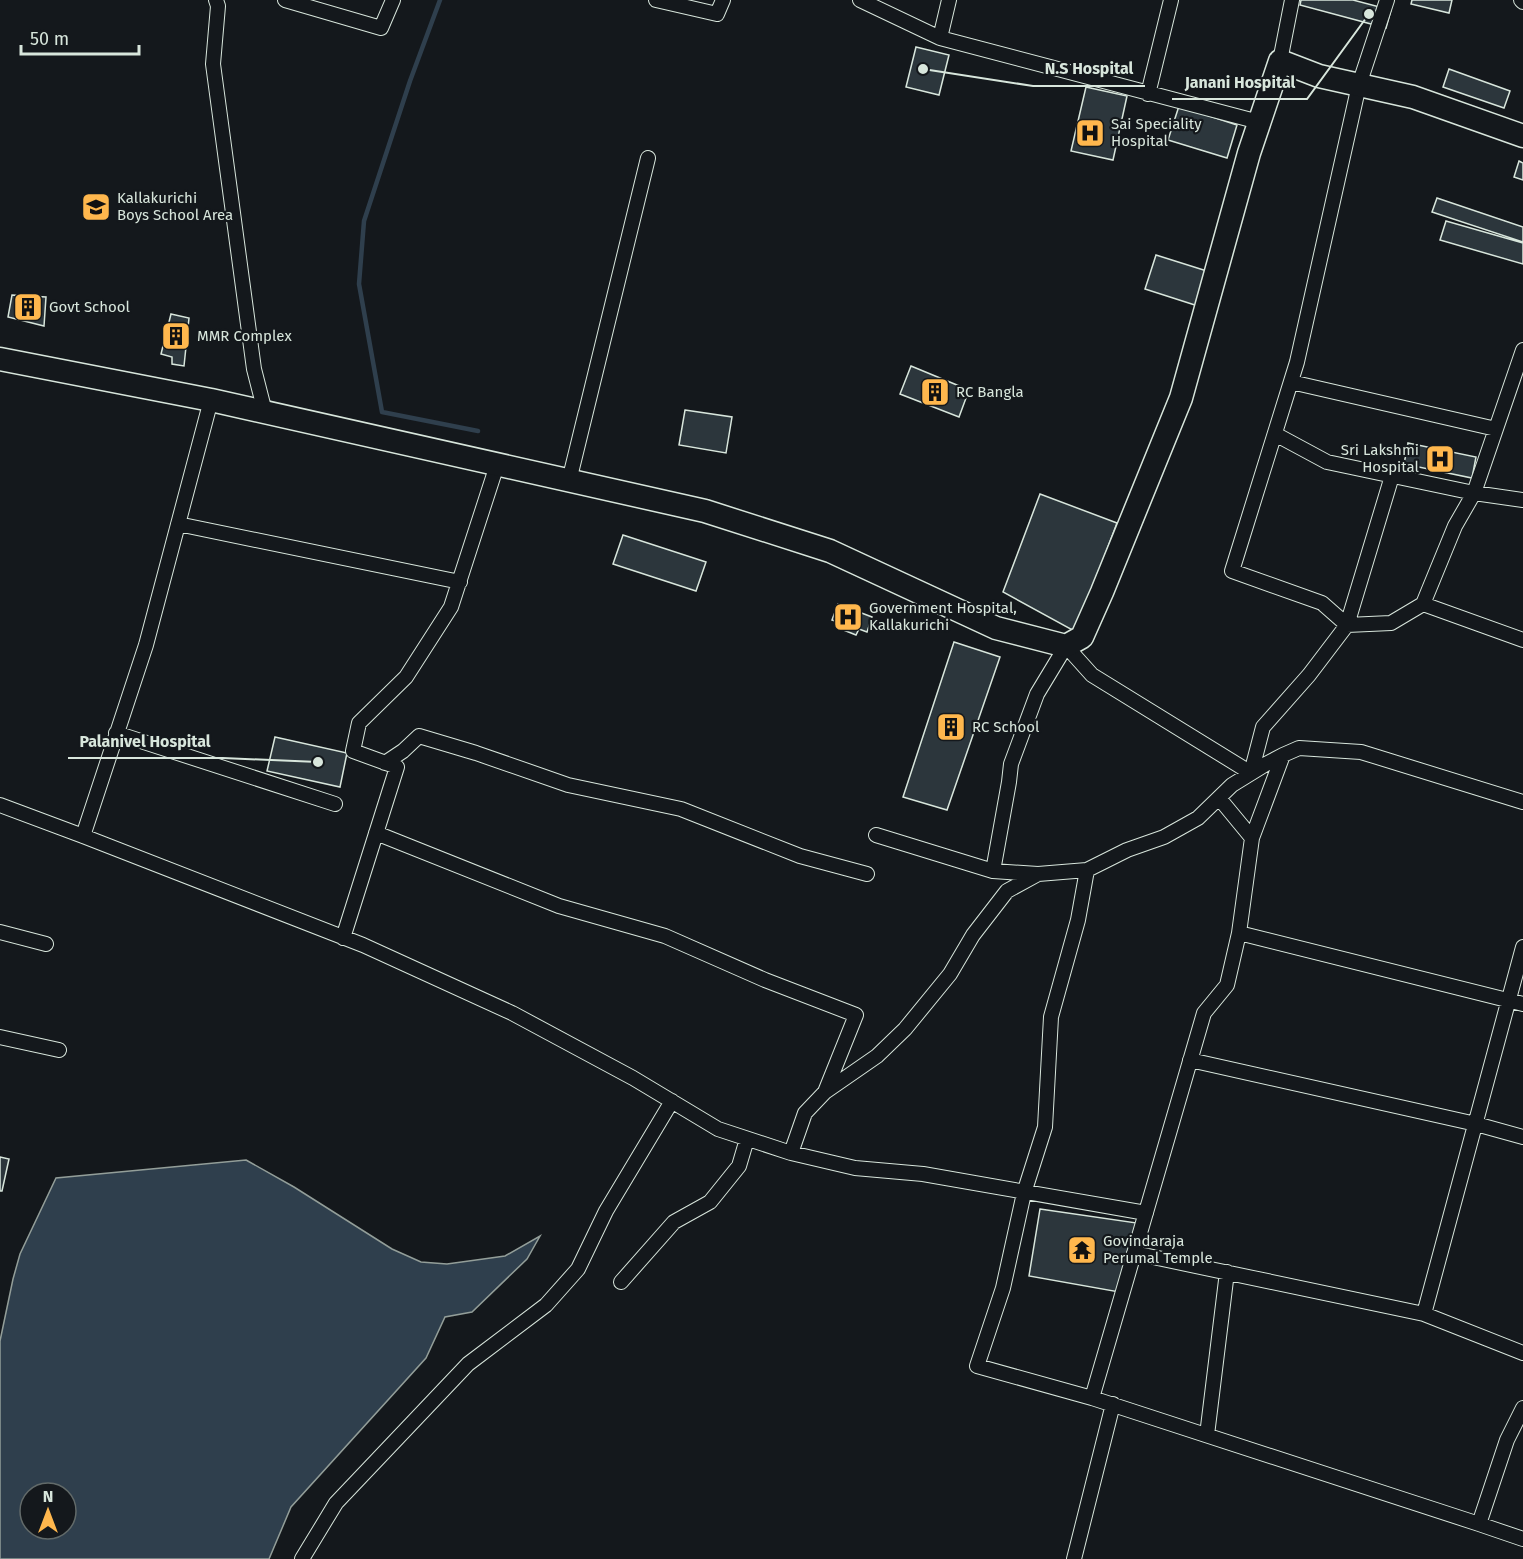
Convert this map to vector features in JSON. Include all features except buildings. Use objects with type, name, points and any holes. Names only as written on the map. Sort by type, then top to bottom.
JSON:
[{"type":"main road","points":[[0,358],[211,400],[705,511],[830,551],[996,628],[1066,646],[1082,637],[1181,398],[1249,153],[1280,61],[1319,76],[1413,97],[1523,136]]},
{"type":"street","points":[[216,0],[218,6],[213,64],[254,369],[265,412]]},
{"type":"street","points":[[285,0],[381,28],[393,0]]},
{"type":"street","points":[[656,0],[717,14],[723,0]]},
{"type":"street","points":[[861,0],[940,38],[1259,123]]},
{"type":"street","points":[[940,38],[949,0]]},
{"type":"street","points":[[1148,94],[1171,0]]},
{"type":"street","points":[[1280,61],[1292,0]]},
{"type":"street","points":[[1387,0],[1359,85],[1297,362],[1232,571],[1322,603],[1347,625],[1391,623],[1423,604],[1455,526],[1474,493],[1523,350]]},
{"type":"street","points":[[569,481],[648,158]]},
{"type":"street","points":[[1291,382],[1496,429]]},
{"type":"street","points":[[83,836],[146,645],[211,400]]},
{"type":"street","points":[[1275,434],[1327,462],[1474,493],[1523,500]]},
{"type":"street","points":[[343,938],[397,767],[353,751],[359,723],[406,677],[451,607],[497,465]]},
{"type":"street","points":[[1251,773],[1263,727],[1309,675],[1347,625],[1392,476]]},
{"type":"street","points":[[178,524],[460,582]]},
{"type":"street","points":[[1423,604],[1523,640]]},
{"type":"street","points":[[993,871],[1011,764],[1037,694],[1066,646],[1092,675],[1251,773]]},
{"type":"street","points":[[116,734],[336,804]]},
{"type":"street","points":[[385,763],[404,751],[419,736],[568,785],[681,809],[800,856],[867,874]]},
{"type":"street","points":[[876,835],[993,871],[1038,874],[1087,870],[1127,850],[1164,837],[1198,818],[1232,785],[1299,748],[1361,752],[1523,802]]},
{"type":"street","points":[[1092,1398],[1204,1013],[1227,985],[1239,933],[1252,838],[1283,756]]},
{"type":"street","points":[[1219,798],[1252,838]]},
{"type":"street","points":[[0,805],[363,945],[512,1013],[633,1078],[718,1129],[791,1153],[855,1168],[923,1174],[1146,1213]]},
{"type":"street","points":[[376,833],[559,906],[665,936],[765,980],[856,1015],[825,1092]]},
{"type":"street","points":[[1087,870],[1078,920],[1051,1017],[1045,1126],[1024,1193],[1003,1288],[976,1366],[1113,1404],[1523,1539]]},
{"type":"street","points":[[791,1153],[805,1113],[825,1092],[877,1056],[905,1029],[950,974],[973,935],[1007,891],[1038,874]]},
{"type":"street","points":[[0,932],[46,944]]},
{"type":"street","points":[[1239,933],[1516,1003]]},
{"type":"street","points":[[1424,1314],[1476,1124],[1516,1003],[1523,947]]},
{"type":"street","points":[[0,1037],[59,1050]]},
{"type":"street","points":[[1190,1060],[1476,1124],[1523,1137]]},
{"type":"street","points":[[302,1559],[336,1503],[468,1364],[546,1305],[578,1269],[606,1210],[672,1101]]},
{"type":"street","points":[[621,1282],[674,1222],[710,1202],[739,1166],[747,1139]]},
{"type":"street","points":[[1134,1253],[1424,1314],[1523,1353]]},
{"type":"street","points":[[1208,1435],[1227,1272]]},
{"type":"street","points":[[1074,1559],[1113,1404]]},
{"type":"street","points":[[1479,1524],[1507,1440],[1523,1408]]},
{"type":"water","points":[[246,1160],[294,1187],[392,1249],[421,1262],[447,1264],[505,1256],[540,1236],[527,1259],[472,1312],[445,1317],[426,1358],[291,1507],[269,1559],[0,1559],[0,1341],[20,1254],[56,1178]]},
{"type":"waterway","points":[[440,0],[410,81],[364,221],[359,284],[382,412],[478,431]]},
{"type":"place","name":"Janani Hospital","points":[[1369,14]]},
{"type":"place","name":"N.S Hospital","points":[[923,69]]},
{"type":"place","name":"Sai Speciality Hospital","points":[[1090,133]]},
{"type":"place","name":"Kallakurichi Boys School Area","points":[[96,207]]},
{"type":"place","name":"Govt School","points":[[28,307]]},
{"type":"place","name":"MMR Complex","points":[[176,336]]},
{"type":"place","name":"RC Bangla","points":[[935,392]]},
{"type":"place","name":"Sri Lakshmi Hospital","points":[[1440,459]]},
{"type":"place","name":"Government Hospital, Kallakurichi","points":[[848,617]]},
{"type":"place","name":"RC School","points":[[951,727]]},
{"type":"place","name":"Palanivel Hospital","points":[[318,762]]},
{"type":"place","name":"Govindaraja Perumal Temple","points":[[1082,1250]]}]
